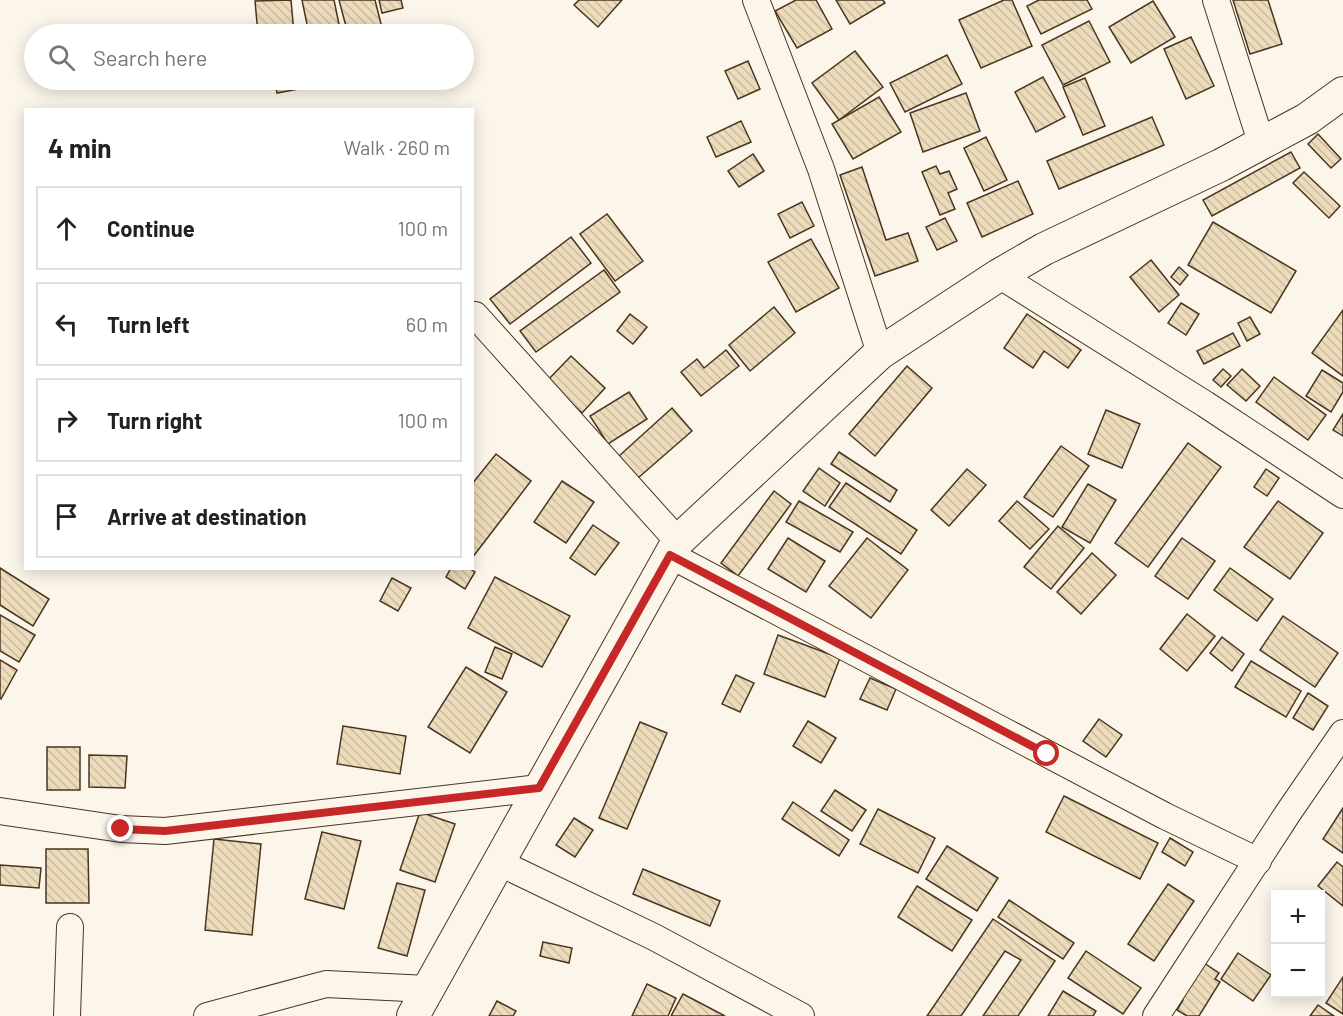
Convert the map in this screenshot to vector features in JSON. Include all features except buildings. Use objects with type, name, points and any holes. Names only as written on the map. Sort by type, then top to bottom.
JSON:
[{"type":"street","points":[[1216,0],[1261,142]]},
{"type":"street","points":[[764,3],[880,353]]},
{"type":"street","points":[[207,1016],[326,984],[421,1003],[674,548],[880,353],[999,275],[1044,249],[1221,165],[1307,119],[1343,93]]},
{"type":"street","points":[[999,275],[1343,495]]},
{"type":"street","points":[[475,315],[674,548],[1165,816],[1258,861]]},
{"type":"street","points":[[1156,1016],[1343,733]]},
{"type":"street","points":[[0,811],[121,829],[165,831],[539,788]]},
{"type":"street","points":[[500,863],[654,937],[801,1016]]},
{"type":"street","points":[[67,1016],[70,927]]},
{"type":"route","points":[[121,829],[165,831],[539,788],[670,555],[1047,754]]}]
